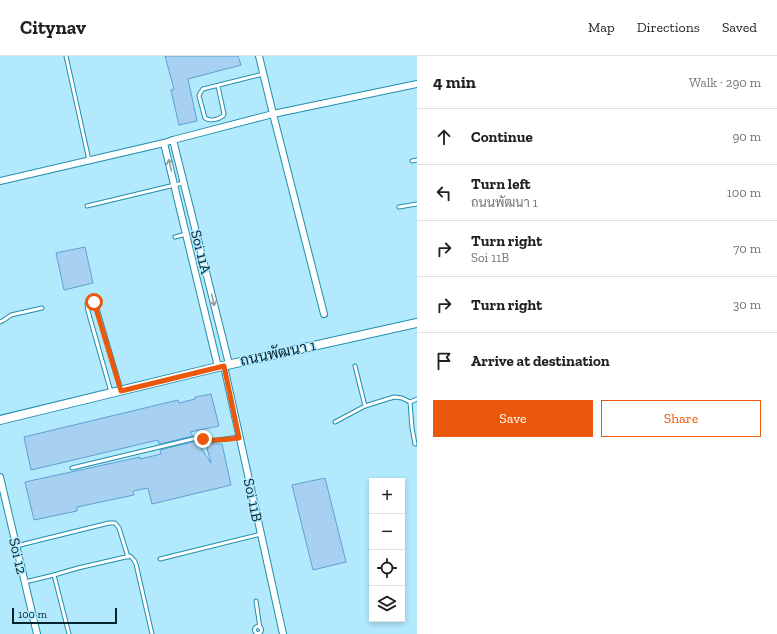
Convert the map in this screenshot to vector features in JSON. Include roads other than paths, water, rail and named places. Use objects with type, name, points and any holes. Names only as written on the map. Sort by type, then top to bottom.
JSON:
[{"type":"main road","name":"ถนนพัฒนา 1","points":[[0,420],[224,366],[417,323]]},
{"type":"street","points":[[259,56],[324,314]]},
{"type":"street","points":[[0,182],[164,143],[273,114],[417,84]]},
{"type":"street","name":"Soi 11A","points":[[173,140],[200,246],[224,366]]},
{"type":"street","points":[[164,143],[186,234],[224,366]]},
{"type":"street","points":[[179,202],[188,200]]},
{"type":"street","points":[[190,248],[200,246]]},
{"type":"street","name":"Soi 11B","points":[[224,366],[283,634]]},
{"type":"street","name":"Soi 12","points":[[0,477],[37,634]]},
{"type":"lane","points":[[66,56],[89,161]]},
{"type":"lane","points":[[218,86],[224,114],[221,118],[207,120],[205,118],[199,96],[203,89],[264,74]]},
{"type":"lane","points":[[412,161],[417,160]]},
{"type":"lane","points":[[87,206],[184,182]]},
{"type":"lane","points":[[399,207],[417,204]]},
{"type":"lane","points":[[175,237],[186,234]]},
{"type":"lane","points":[[111,394],[88,311],[88,301],[92,300],[96,305],[121,391]]},
{"type":"lane","points":[[0,322],[10,315],[42,308]]},
{"type":"lane","points":[[355,366],[365,406]]},
{"type":"lane","points":[[335,422],[365,406],[394,397],[402,398],[410,402],[417,399]]},
{"type":"lane","points":[[410,402],[415,444]]},
{"type":"lane","points":[[72,468],[197,438],[210,440],[239,438]]},
{"type":"lane","points":[[16,546],[109,523],[115,523],[119,528],[128,557]]},
{"type":"lane","points":[[160,559],[261,534]]},
{"type":"lane","points":[[25,582],[130,556],[136,564],[152,634]]},
{"type":"lane","points":[[54,575],[68,634]]},
{"type":"lane","points":[[256,601],[261,633],[257,633],[255,631],[257,627],[260,628]]}]
